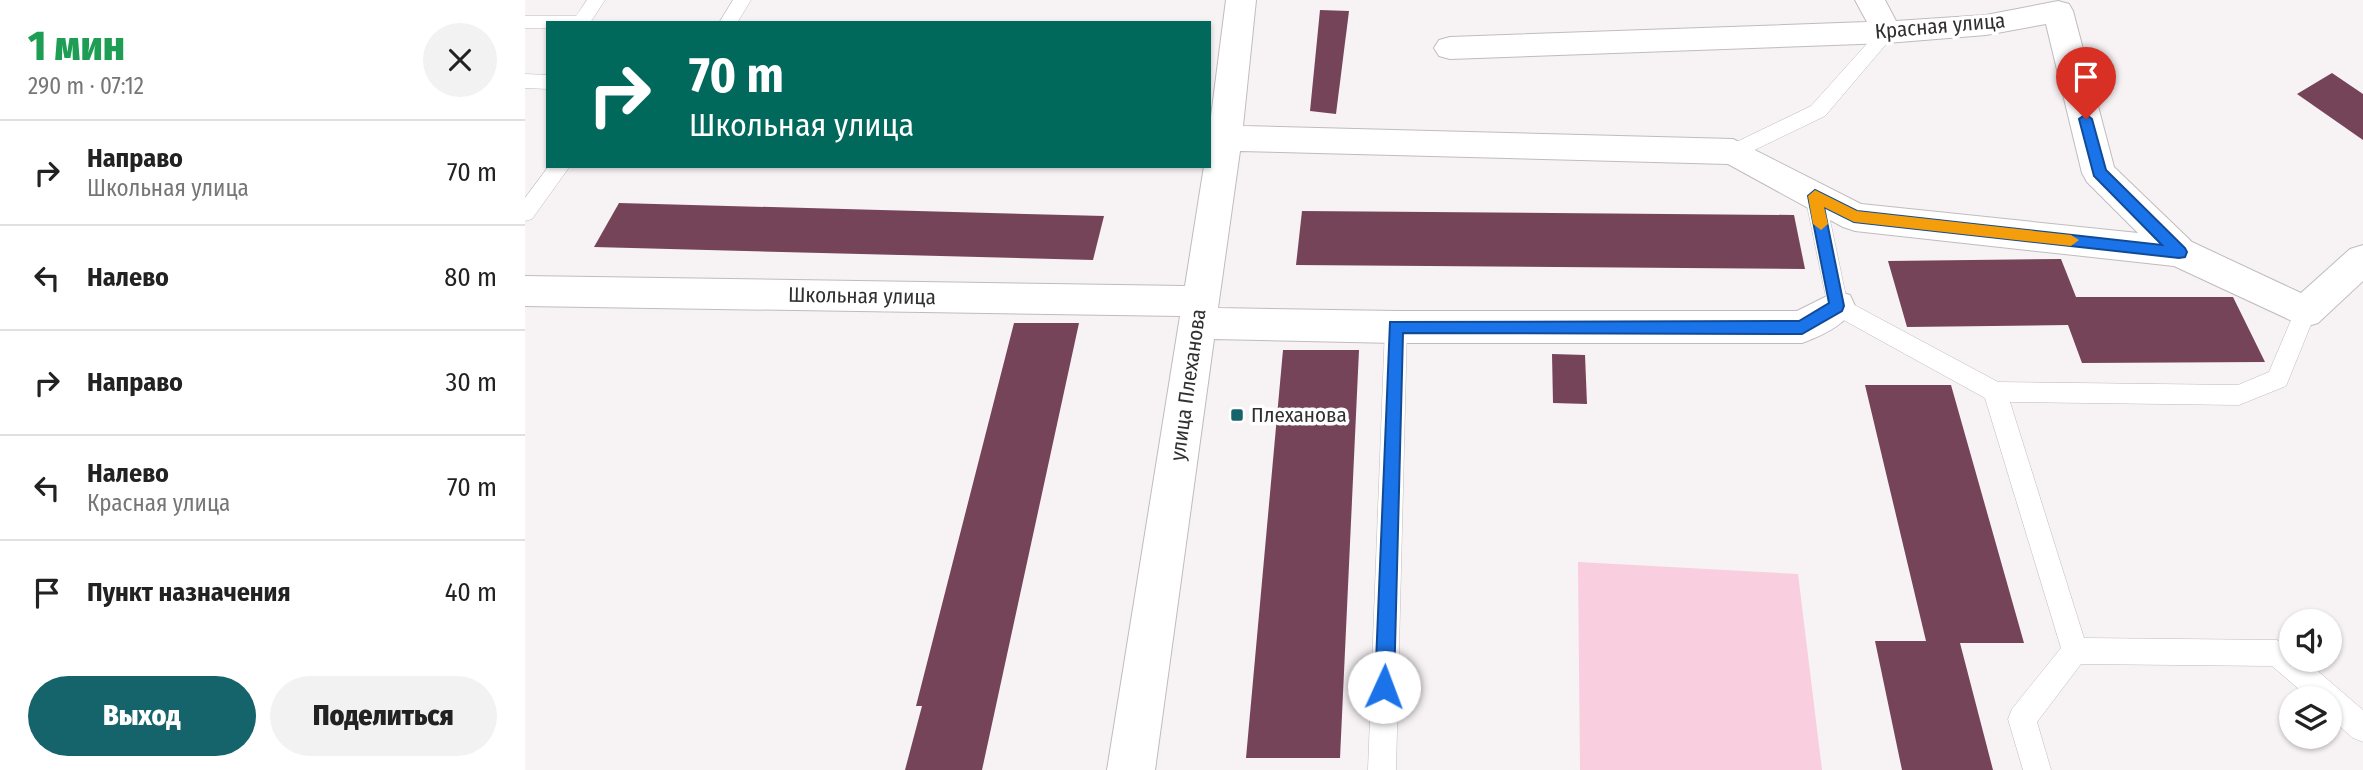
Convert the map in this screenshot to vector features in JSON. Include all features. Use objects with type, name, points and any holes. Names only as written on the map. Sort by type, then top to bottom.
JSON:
[{"type":"street","name":"улица Плеханова","points":[[1131,770],[1199,312],[1217,138],[1241,0]]},
{"type":"street","points":[[1870,0],[1887,32]]},
{"type":"street","name":"Красная улица","points":[[1450,48],[1887,32],[1986,25],[2062,6],[2099,173],[2179,252],[2305,312]]},
{"type":"street","points":[[1217,138],[1733,152],[1854,217],[2179,252]]},
{"type":"street","points":[[2305,312],[2363,259]]},
{"type":"street","name":"Школьная улица","points":[[525,290],[1199,312],[1396,327],[1802,327],[1837,306]]},
{"type":"lane","points":[[582,21],[596,0]]},
{"type":"lane","points":[[729,21],[742,0]]},
{"type":"lane","points":[[525,22],[546,22]]},
{"type":"lane","points":[[1733,152],[1818,111],[1887,32]]},
{"type":"lane","points":[[525,81],[546,82]]},
{"type":"lane","points":[[525,213],[559,168]]},
{"type":"lane","points":[[1815,196],[1837,306],[1996,392],[2239,395],[2278,379],[2305,312]]},
{"type":"lane","points":[[1382,770],[1396,327]]},
{"type":"lane","points":[[1996,392],[2075,651]]},
{"type":"lane","points":[[2075,651],[2277,653],[2315,686]]},
{"type":"lane","points":[[2037,770],[2022,719],[2075,651]]},
{"type":"lane","points":[[2342,709],[2363,728]]},
{"type":"shaded area","points":[[1578,562],[1798,574],[1822,770],[1580,770]]},
{"type":"building","points":[[1320,10],[1349,11],[1336,114],[1310,111]]},
{"type":"building","points":[[2332,73],[2363,94],[2363,140],[2297,94]]},
{"type":"building","points":[[619,203],[1104,216],[1093,260],[594,247]]},
{"type":"building","points":[[1302,211],[1794,215],[1805,269],[1296,265]]},
{"type":"building","points":[[2061,259],[2076,297],[2233,297],[2265,362],[2082,363],[2068,325],[1907,327],[1888,261]]},
{"type":"building","points":[[1014,323],[1079,323],[982,770],[905,770],[922,706],[916,706]]},
{"type":"building","points":[[1283,350],[1359,350],[1340,758],[1246,758]]},
{"type":"building","points":[[1552,354],[1585,355],[1587,404],[1553,403]]},
{"type":"building","points":[[1865,385],[1951,385],[2024,643],[1960,643],[1993,770],[1902,770],[1875,641],[1926,641]]},
{"type":"slow traffic","points":[[1821,224],[1815,196],[1854,217],[2071,240]]},
{"type":"place","name":"Плеханова","points":[[1237,415]]},
{"type":"route","points":[[1384,687],[1396,327],[1802,327],[1837,306],[1815,196],[1854,217],[2179,252],[2099,173],[2086,119]]}]
